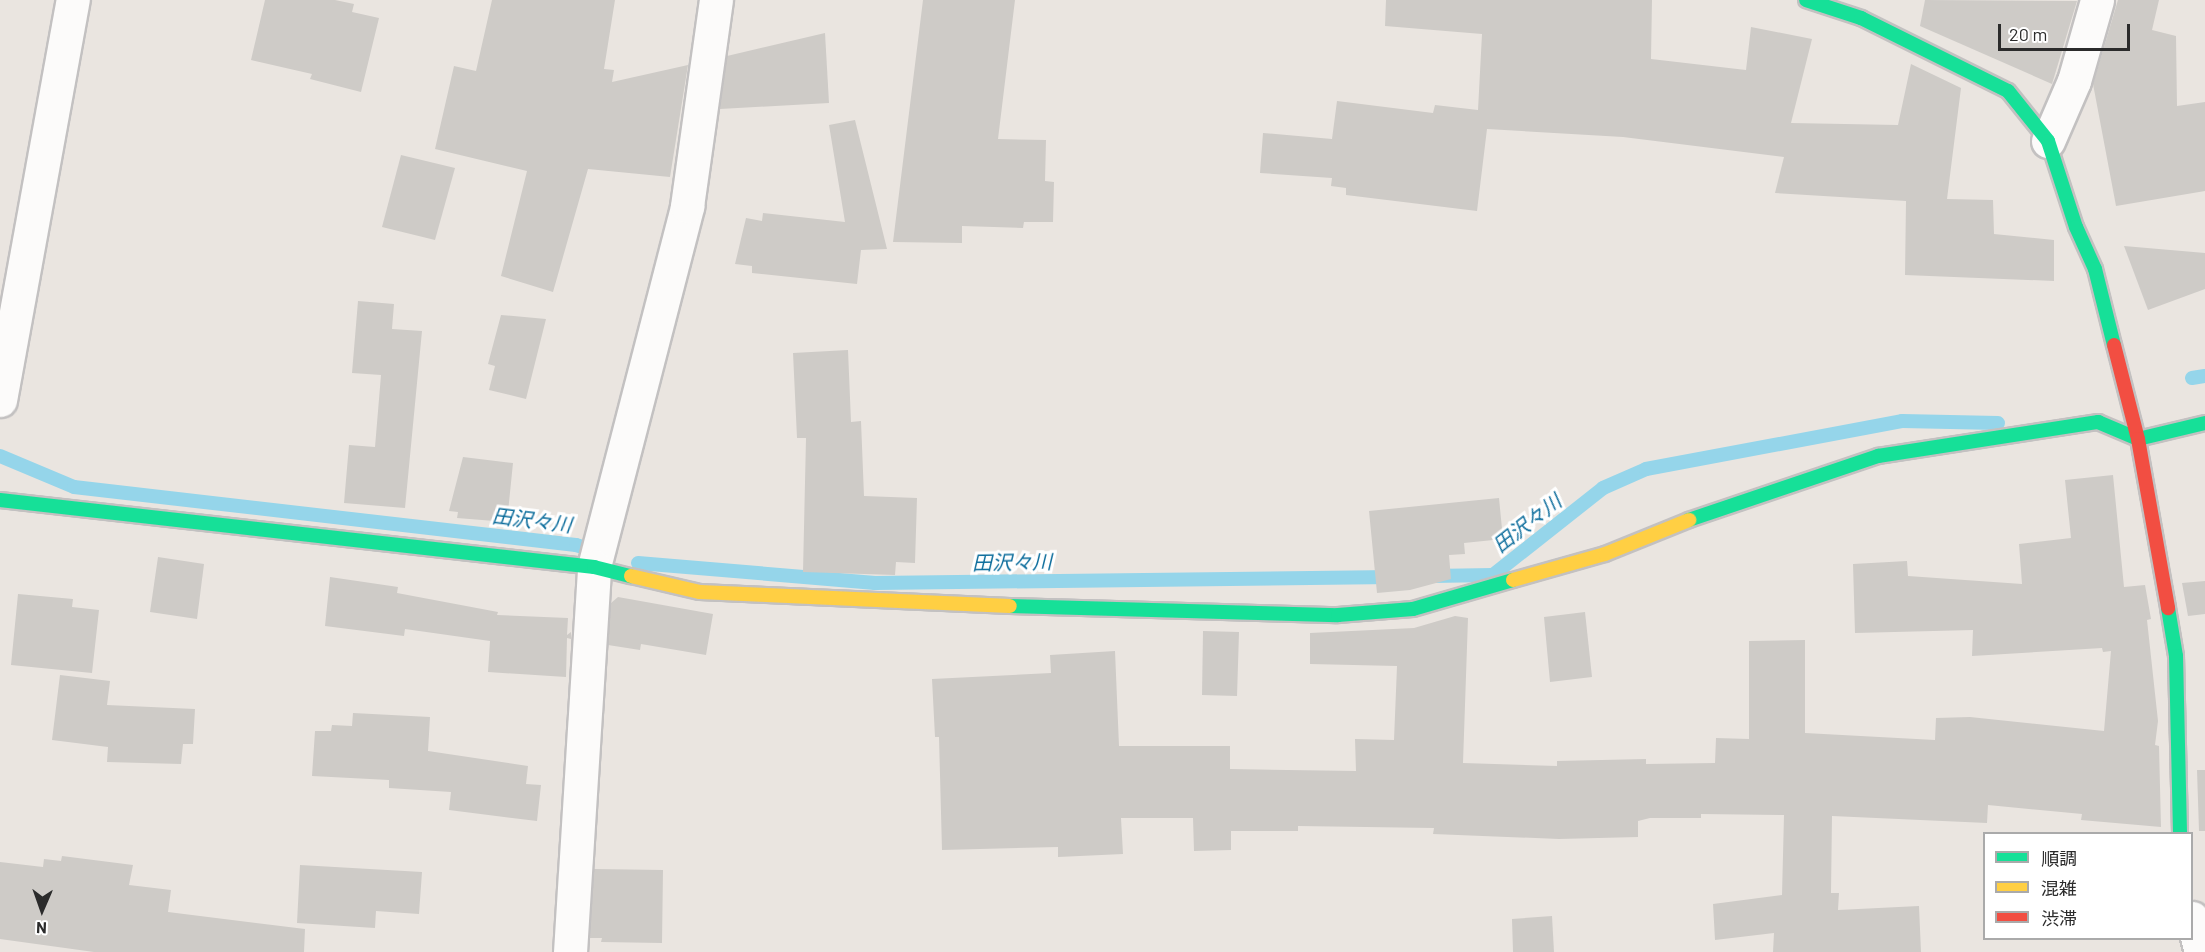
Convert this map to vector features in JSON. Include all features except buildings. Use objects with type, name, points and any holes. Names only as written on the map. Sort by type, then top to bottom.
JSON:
[{"type":"street","points":[[0,400],[73,0]]},
{"type":"street","points":[[570,952],[595,565],[687,206],[716,0]]},
{"type":"street","points":[[1806,0],[1861,18],[2008,91],[2048,141],[2076,227],[2095,269],[2138,439],[2176,656],[2180,832]]},
{"type":"street","points":[[2048,141],[2074,81],[2097,0]]},
{"type":"street","points":[[0,500],[595,565],[700,592],[1115,611],[1338,615],[1413,609],[1605,554],[1727,505],[1878,456],[2098,422],[2138,439],[2205,423]]},
{"type":"street","points":[[2193,922],[2201,952]]},
{"type":"waterway","name":"田沢々川","points":[[2192,378],[2205,376]]},
{"type":"waterway","name":"田沢々川","points":[[1432,576],[1493,575],[1603,488],[1646,469],[1902,421],[1998,423]]},
{"type":"waterway","name":"田沢々川","points":[[0,456],[74,487],[576,545],[599,552]]},
{"type":"waterway","name":"田沢々川","points":[[638,563],[875,583],[1392,577]]},
{"type":"traffic: fast","points":[[1806,0],[1861,18],[2008,91],[2048,141],[2076,227],[2095,269],[2114,345]]},
{"type":"traffic: fast","points":[[1689,520],[1878,456],[2098,422],[2138,439],[2205,423]]},
{"type":"traffic: fast","points":[[0,500],[594,567],[631,576]]},
{"type":"traffic: fast","points":[[1010,606],[1338,615],[1413,609],[1513,580]]},
{"type":"traffic: fast","points":[[2168,608],[2176,656],[2180,832]]},
{"type":"traffic: slow","points":[[1513,580],[1605,554],[1689,520]]},
{"type":"traffic: slow","points":[[631,576],[700,592],[1010,606]]},
{"type":"traffic: jam","points":[[2114,345],[2138,439],[2168,608]]}]
